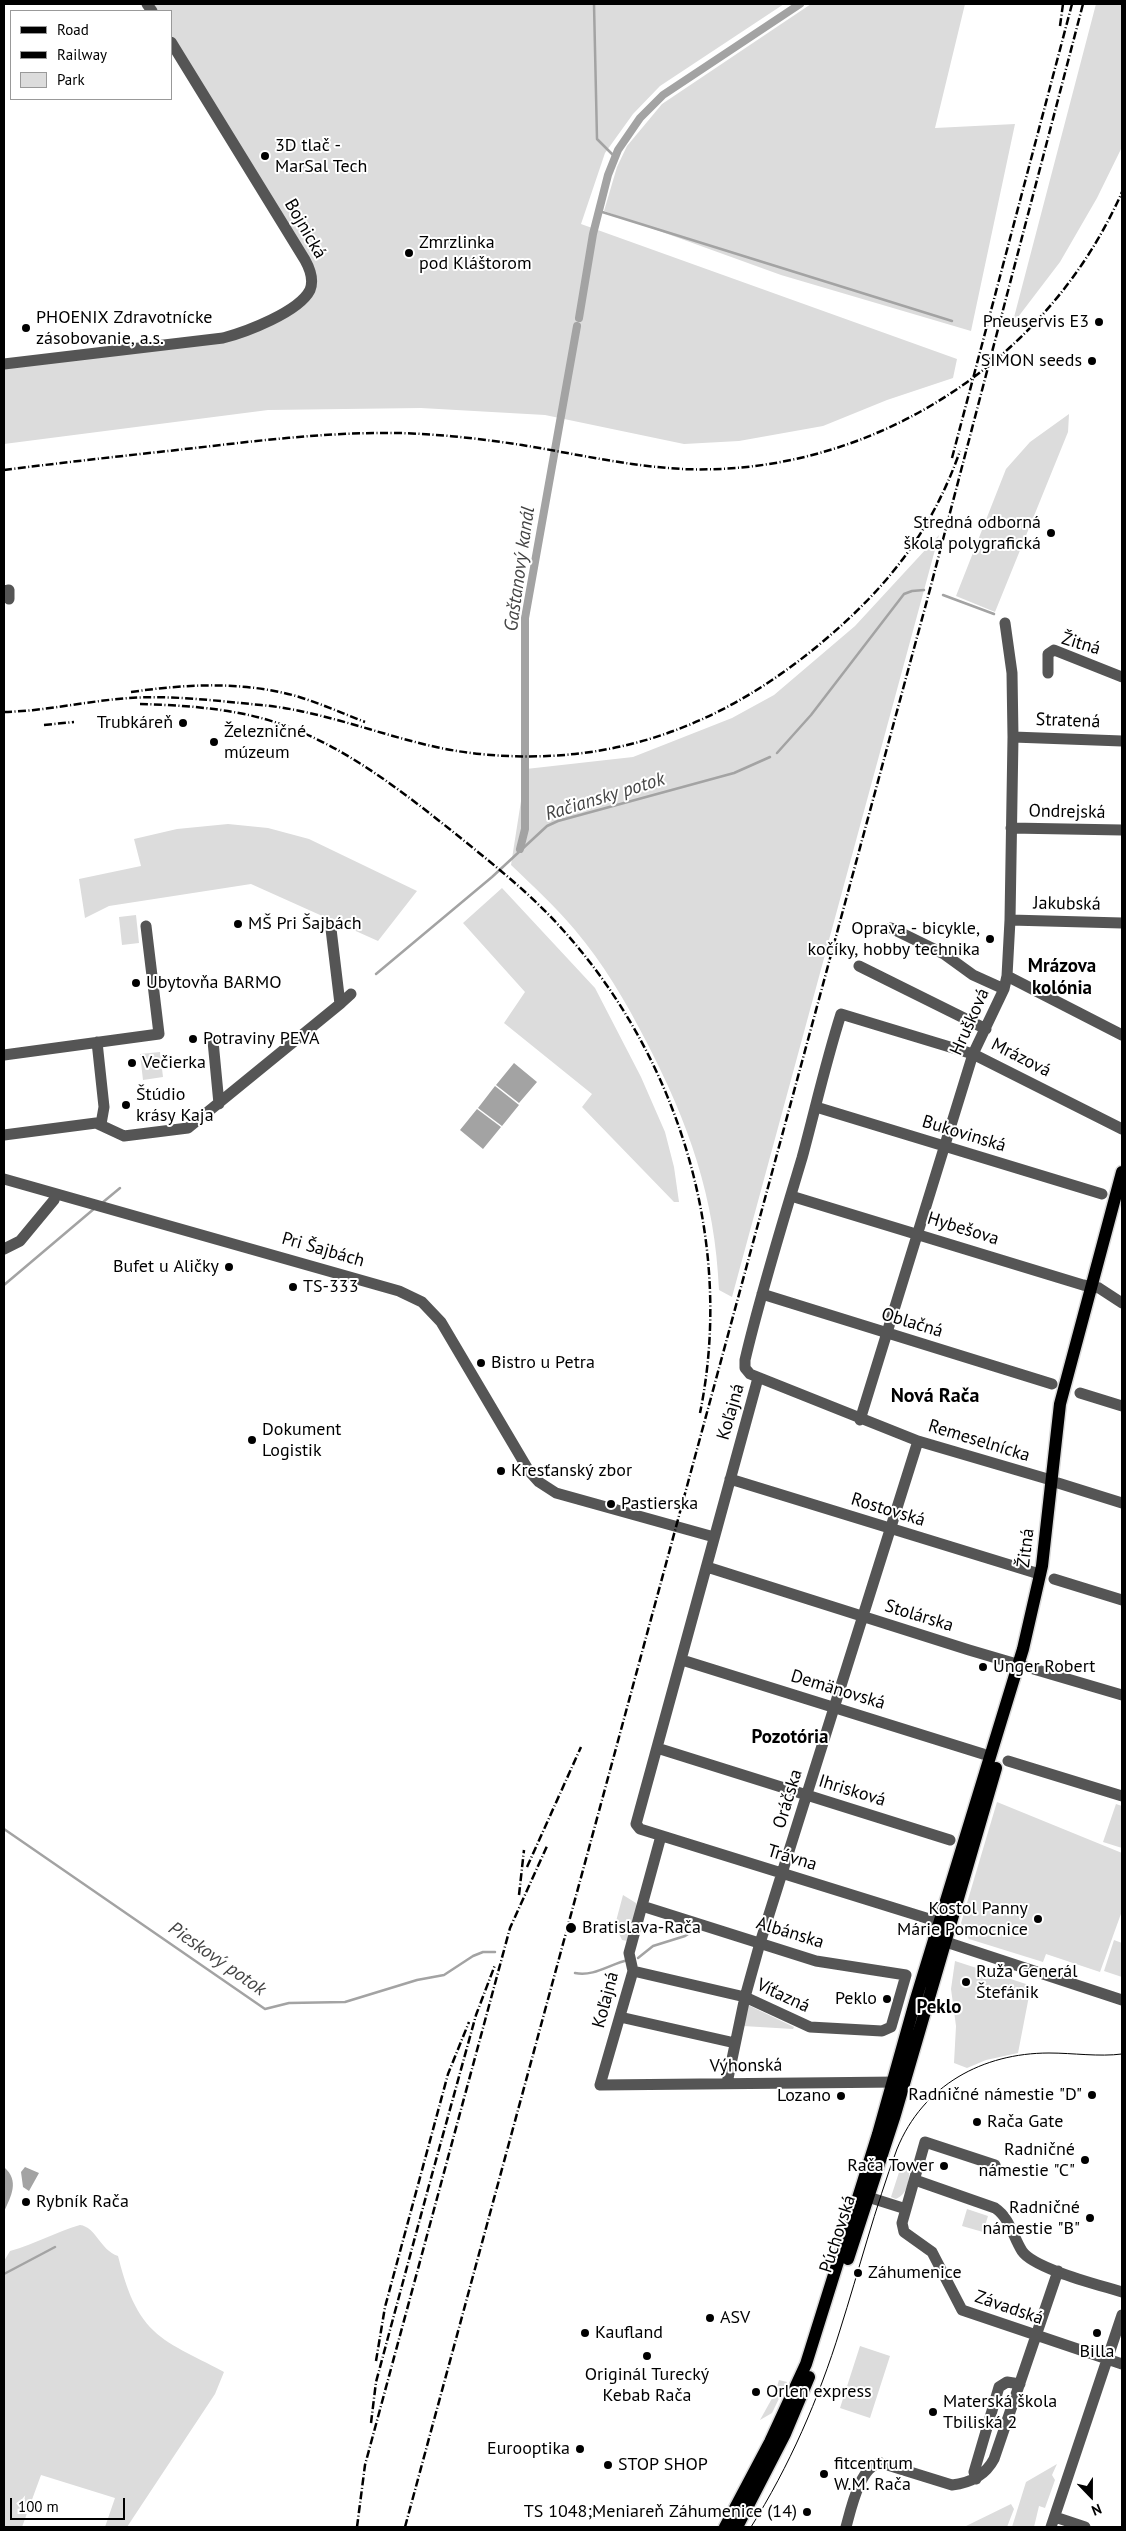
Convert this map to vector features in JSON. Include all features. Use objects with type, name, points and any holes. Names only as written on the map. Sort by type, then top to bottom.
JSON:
[{"type":"main road","name":"Žitná","points":[[1095,1287],[1122,1172]]},
{"type":"main road","name":"Žitná","points":[[946,1942],[1023,1665],[1042,1566],[1054,1481],[1060,1404],[1122,1201]]},
{"type":"main road","name":"Žitná","points":[[939,1922],[1023,1665]]},
{"type":"main road","points":[[930,1952],[946,1942],[939,1922]]},
{"type":"main road","name":"Púchovská","points":[[725,2527],[770,2442],[806,2364],[870,2192],[892,2083],[939,1922]]},
{"type":"main road","name":"Púchovská","points":[[737,2527],[785,2434],[806,2385],[870,2192],[946,1942]]},
{"type":"street","name":"Bojnická","points":[[4,364],[223,338],[257,327],[281,314],[304,298],[310,289],[311,272],[305,260],[172,44]]},
{"type":"street","name":"Hrušková","points":[[860,1420],[973,1054],[1004,989],[1007,976],[1010,920],[1013,737],[1012,672],[1005,624]]},
{"type":"street","name":"Žitná","points":[[1048,674],[1048,654],[1054,650],[1122,676]]},
{"type":"street","name":"Stratená","points":[[1013,737],[1122,741]]},
{"type":"street","name":"Ondrejská","points":[[1011,828],[1122,830]]},
{"type":"street","name":"Jakubská","points":[[1010,920],[1122,923]]},
{"type":"street","points":[[4,1055],[159,1034],[146,926]]},
{"type":"street","points":[[891,928],[944,954],[973,975],[1004,989]]},
{"type":"street","points":[[331,929],[340,1004]]},
{"type":"street","points":[[859,966],[986,1028]]},
{"type":"street","points":[[1007,976],[1122,1034]]},
{"type":"street","points":[[4,1135],[96,1123],[124,1136],[188,1128],[351,994]]},
{"type":"street","name":"Mrázová","points":[[841,1014],[973,1054],[1122,1129]]},
{"type":"street","name":"Koľajná","points":[[636,1826],[758,1378],[748,1373],[745,1362],[762,1294],[816,1107],[827,1058],[841,1014]]},
{"type":"street","points":[[212,1041],[219,1104]]},
{"type":"street","points":[[97,1042],[104,1107],[101,1124]]},
{"type":"street","name":"Bukovinská","points":[[816,1107],[1102,1194]]},
{"type":"street","name":"Pri Šajbách","points":[[4,1179],[339,1272],[419,1299],[428,1306],[441,1322],[529,1471],[539,1482],[556,1493],[714,1536]]},
{"type":"street","points":[[4,1248],[20,1241],[54,1200],[56,1194]]},
{"type":"street","name":"Hybešova","points":[[791,1196],[1095,1287],[1122,1303]]},
{"type":"street","name":"Oblačná","points":[[762,1294],[1052,1384]]},
{"type":"street","name":"Remeselnícka","points":[[758,1378],[860,1420],[918,1441],[1122,1503]]},
{"type":"street","points":[[1080,1393],[1122,1406]]},
{"type":"street","name":"Oráčska","points":[[726,2084],[745,1997],[760,1943],[864,1618],[918,1441]]},
{"type":"street","name":"Rostovská","points":[[730,1479],[1036,1573]]},
{"type":"street","name":"Stolárska","points":[[707,1567],[864,1618],[1122,1695]]},
{"type":"street","points":[[1054,1579],[1122,1600]]},
{"type":"street","name":"Demänovská","points":[[682,1660],[982,1754]]},
{"type":"street","name":"Ihrisková","points":[[657,1748],[950,1840]]},
{"type":"street","points":[[1008,1761],[1122,1796]]},
{"type":"street","name":"Trávna","points":[[636,1826],[640,1830],[939,1922]]},
{"type":"street","name":"Koľajná","points":[[600,2085],[633,1970],[629,1953],[661,1836]]},
{"type":"street","name":"Albánska","points":[[642,1906],[816,1961],[906,1975],[899,1999]]},
{"type":"street","points":[[946,1942],[1122,2000]]},
{"type":"street","name":"Víťazná","points":[[633,1970],[745,1997],[810,2027],[882,2031],[892,2027],[899,1999]]},
{"type":"street","points":[[620,2017],[735,2043]]},
{"type":"street","name":"Výhonská","points":[[600,2085],[861,2081],[892,2083],[905,2080]]},
{"type":"street","name":"Závadská","points":[[994,2165],[925,2142],[902,2223],[906,2235],[932,2252],[962,2310],[1122,2364]]},
{"type":"street","points":[[915,2180],[996,2208],[1005,2217],[1023,2252],[1036,2263],[1122,2292]]},
{"type":"street","points":[[870,2192],[906,2209]]},
{"type":"street","points":[[846,2527],[865,2473],[874,2464],[881,2463],[952,2485],[964,2484],[976,2479],[987,2470],[994,2459],[1058,2271]]},
{"type":"street","points":[[1085,2527],[1053,2522],[1122,2315]]},
{"type":"street","points":[[976,2479],[974,2472],[999,2387],[1007,2382],[1020,2384]]},
{"type":"green space","points":[[154,4],[784,4],[660,86],[633,114],[605,153],[581,224],[957,359],[953,378],[887,400],[823,426],[739,441],[684,444],[545,415],[421,408],[268,410],[4,444],[4,367],[241,336],[307,297],[310,267],[172,36],[172,10],[157,10]]},
{"type":"green space","points":[[811,4],[965,4],[935,128],[1015,124],[971,331],[781,275],[604,211],[617,167],[627,146],[662,104]]},
{"type":"green space","points":[[1096,4],[1122,4],[1122,147],[1097,198],[1060,262],[1012,325]]},
{"type":"green space","points":[[1069,414],[1068,432],[995,612],[956,596],[1006,469],[1030,442]]},
{"type":"green space","points":[[939,535],[732,1297],[719,1290],[712,1224],[697,1162],[675,1102],[646,1041],[614,983],[595,956],[560,913],[511,865],[526,769],[633,757],[732,718],[774,695],[855,626]]},
{"type":"green space","points":[[228,824],[268,828],[309,839],[417,891],[378,941],[251,884],[109,906],[85,918],[79,879],[141,866],[134,839],[177,829]]},
{"type":"green space","points":[[502,888],[595,988],[641,1077],[665,1132],[674,1167],[679,1202],[674,1202],[582,1107],[592,1094],[504,1023],[525,992],[463,923]]},
{"type":"green space","points":[[136,915],[139,943],[122,945],[119,917]]},
{"type":"green space","points":[[160,1052],[163,1077],[143,1080],[140,1054]]},
{"type":"green space","points":[[997,1802],[1122,1853],[1122,1911],[1100,1972],[1046,1954],[1043,1962],[969,1939],[961,1923]]},
{"type":"green space","points":[[1116,1804],[1122,1806],[1122,1848],[1103,1842]]},
{"type":"green space","points":[[623,1895],[636,1903],[637,1907],[628,1941],[622,1940],[615,1925]]},
{"type":"green space","points":[[1114,1940],[1122,1943],[1122,1977],[1104,1971]]},
{"type":"green space","points":[[955,1961],[1026,1984],[1029,1996],[1018,2053],[986,2060],[967,2068],[954,2063],[956,2026],[951,1989]]},
{"type":"green space","points":[[748,2005],[794,2027],[793,2029],[743,2026]]},
{"type":"green space","points":[[901,2166],[910,2168],[909,2177],[906,2190],[896,2199],[891,2197]]},
{"type":"green space","points":[[967,2209],[988,2216],[983,2232],[962,2226]]},
{"type":"green space","points":[[80,2225],[90,2230],[107,2249],[118,2256],[135,2306],[154,2331],[178,2348],[224,2372],[215,2394],[127,2527],[105,2527],[115,2498],[41,2475],[22,2527],[4,2527],[4,2261],[10,2251]]},
{"type":"green space","points":[[860,2346],[890,2356],[870,2418],[840,2408]]},
{"type":"green space","points":[[779,2380],[787,2382],[772,2413],[760,2420],[775,2393]]},
{"type":"green space","points":[[1057,2464],[1052,2475],[1055,2480],[1045,2508],[1039,2506],[1034,2527],[1012,2527],[1026,2482]]},
{"type":"green space","points":[[1011,2504],[1014,2509],[1007,2527],[964,2527]]},
{"type":"shaded area","points":[[514,1063],[537,1082],[519,1103],[496,1085]]},
{"type":"shaded area","points":[[495,1086],[519,1105],[502,1126],[478,1108]]},
{"type":"shaded area","points":[[477,1109],[501,1127],[483,1149],[460,1130]]},
{"type":"shaded area","name":"Rybník Rača","points":[[4,2167],[12,2178],[13,2189],[4,2212]]},
{"type":"shaded area","points":[[25,2167],[39,2173],[29,2191],[23,2187],[21,2172]]},
{"type":"waterway","points":[[594,4],[597,139],[615,157]]},
{"type":"waterway","name":"Gaštanový kanál","points":[[579,318],[593,234],[608,175],[618,150],[640,118],[663,95],[800,4]]},
{"type":"waterway","points":[[599,211],[952,321]]},
{"type":"waterway","name":"Gaštanový kanál","points":[[520,849],[525,829],[525,618],[577,326]]},
{"type":"waterway","name":"Račiansky potok","points":[[777,753],[811,715],[904,594],[924,590]]},
{"type":"waterway","name":"Račiansky potok","points":[[943,595],[994,614]]},
{"type":"waterway","name":"Račiansky potok","points":[[376,974],[492,877],[547,826],[558,821],[734,773],[770,757]]},
{"type":"waterway","name":"Račiansky potok","points":[[102,1203],[120,1188]]},
{"type":"waterway","name":"Račiansky potok","points":[[4,1285],[95,1208]]},
{"type":"waterway","name":"Pieskový potok","points":[[4,1829],[265,2009],[289,2003],[345,2002],[417,1980],[444,1975],[473,1956],[483,1952],[495,1952]]},
{"type":"waterway","name":"Pieskový potok","points":[[638,1958],[653,1946],[685,1936],[695,1930]]},
{"type":"waterway","name":"Pieskový potok","points":[[575,1973],[595,1972],[628,1960]]},
{"type":"waterway","points":[[4,2274],[55,2247]]},
{"type":"tram line","points":[[751,2527],[778,2480],[813,2406],[832,2356],[874,2216],[897,2149],[908,2126],[922,2107],[939,2090],[958,2077],[979,2066],[1001,2059],[1025,2054],[1049,2053],[1122,2054]]},
{"type":"railway","points":[[1060,26],[1063,4]]},
{"type":"railway","points":[[952,458],[1072,4]]},
{"type":"railway","points":[[405,2527],[929,593],[1083,4]]},
{"type":"railway","points":[[4,470],[271,439],[373,433],[476,439],[622,462],[682,469],[752,466],[819,453],[884,430],[944,398],[999,357],[1048,309],[1089,253],[1122,192]]},
{"type":"railway","points":[[4,712],[129,698],[178,698],[289,709],[425,744],[480,754],[528,756],[575,754],[619,747],[662,735],[703,719],[743,698],[782,673],[820,644],[866,602],[904,558],[935,508],[960,451]]},
{"type":"railway","points":[[131,692],[214,685],[255,688],[296,696],[365,722]]},
{"type":"railway","points":[[140,704],[201,708],[261,718],[315,738],[340,751],[365,766],[412,800],[512,880],[563,930],[604,981],[638,1036],[667,1094],[688,1156],[703,1219],[710,1284],[709,1348],[700,1413]]},
{"type":"railway","points":[[44,725],[74,722]]},
{"type":"railway","points":[[527,1867],[581,1747]]},
{"type":"railway","points":[[357,2527],[365,2465],[510,1928],[547,1846]]},
{"type":"railway","points":[[519,1895],[524,1850]]},
{"type":"railway","points":[[371,2423],[376,2382],[428,2189],[476,2015],[495,1965]]},
{"type":"railway","points":[[376,2361],[385,2307],[448,2074],[469,2022]]},
{"type":"place","name":"3D tlač - MarSal Tech","points":[[265,156]]},
{"type":"place","name":"Zmrzlinka pod Kláštorom","points":[[409,253]]},
{"type":"place","name":"Pneuservis E3","points":[[1099,322]]},
{"type":"place","name":"PHOENIX Zdravotnícke zásobovanie, a.s.","points":[[26,328]]},
{"type":"place","name":"SIMON seeds","points":[[1092,361]]},
{"type":"place","name":"Stredná odborná škola polygrafická","points":[[1051,533]]},
{"type":"place","name":"Trubkáreň","points":[[183,723]]},
{"type":"place","name":"Železničné múzeum","points":[[214,742]]},
{"type":"place","name":"MŠ Pri Šajbách","points":[[238,924]]},
{"type":"place","name":"Oprava - bicykle, kočíky, hobby technika","points":[[990,939]]},
{"type":"place","name":"Ubytovňa BARMO","points":[[136,983]]},
{"type":"place","name":"Potraviny PEVA","points":[[193,1039]]},
{"type":"place","name":"Večierka","points":[[132,1063]]},
{"type":"place","name":"Štúdio krásy Kaja","points":[[126,1105]]},
{"type":"place","name":"Bufet u Aličky","points":[[229,1267]]},
{"type":"place","name":"TS-333","points":[[293,1287]]},
{"type":"place","name":"Bistro u Petra","points":[[481,1363]]},
{"type":"place","name":"Dokument Logistik","points":[[252,1440]]},
{"type":"place","name":"Kresťanský zbor","points":[[501,1471]]},
{"type":"place","name":"Pastierska","points":[[611,1504]]},
{"type":"place","name":"Unger Robert","points":[[983,1667]]},
{"type":"place","name":"Kostol Panny Márie Pomocnice","points":[[1038,1919]]},
{"type":"place","name":"Bratislava-Rača","points":[[571,1928]]},
{"type":"place","name":"Ruža Generál Štefánik","points":[[966,1982]]},
{"type":"place","name":"Peklo","points":[[887,1999]]},
{"type":"place","name":"Radničné námestie \"D\"","points":[[1092,2095]]},
{"type":"place","name":"Lozano","points":[[841,2096]]},
{"type":"place","name":"Rača Gate","points":[[977,2122]]},
{"type":"place","name":"Radničné námestie \"C\"","points":[[1085,2160]]},
{"type":"place","name":"Rača Tower","points":[[944,2166]]},
{"type":"place","name":"Rybník Rača","points":[[26,2202]]},
{"type":"place","name":"Radničné námestie \"B\"","points":[[1090,2218]]},
{"type":"place","name":"Záhumenice","points":[[858,2273]]},
{"type":"place","name":"ASV","points":[[710,2318]]},
{"type":"place","name":"Kaufland","points":[[585,2333]]},
{"type":"place","name":"Billa","points":[[1097,2333]]},
{"type":"place","name":"Originál Turecký Kebab Rača","points":[[647,2356]]},
{"type":"place","name":"Orlen express","points":[[756,2392]]},
{"type":"place","name":"Materská škola Tbiliská 2","points":[[933,2412]]},
{"type":"place","name":"Eurooptika","points":[[580,2449]]},
{"type":"place","name":"STOP SHOP","points":[[608,2465]]},
{"type":"place","name":"fitcentrum W.M. Rača","points":[[824,2474]]},
{"type":"place","name":"TS 1048;Meniareň Záhumenice (14)","points":[[807,2512]]},
{"type":"district","name":"Mrázova kolónia","points":[[1062,978]]},
{"type":"district","name":"Nová Rača","points":[[935,1396]]},
{"type":"district","name":"Pozotória","points":[[790,1738]]},
{"type":"district","name":"Peklo","points":[[939,2008]]}]
